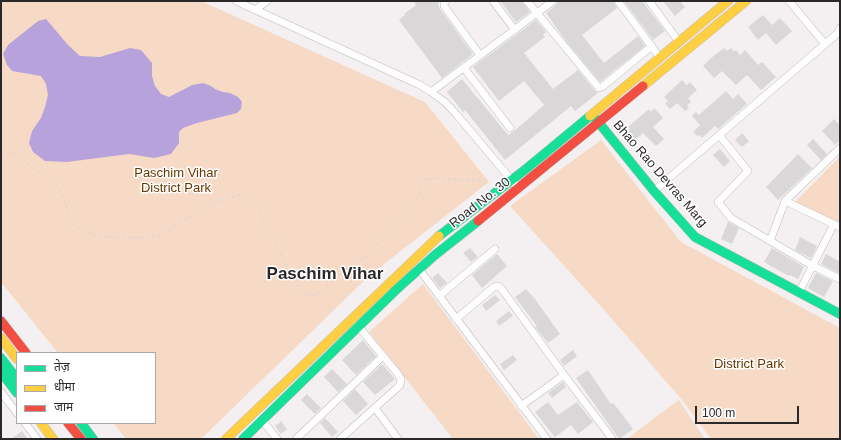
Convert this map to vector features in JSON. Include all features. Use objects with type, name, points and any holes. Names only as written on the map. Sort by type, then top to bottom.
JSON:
[{"type":"street","points":[[236,1],[420,85],[431,92],[446,103],[457,115],[519,189]]},
{"type":"street","points":[[255,10],[267,1]]},
{"type":"street","points":[[446,1],[444,2],[444,6],[480,55]]},
{"type":"street","points":[[493,1],[515,30]]},
{"type":"street","points":[[527,1],[598,88],[602,87],[652,46]]},
{"type":"street","points":[[431,92],[553,1]]},
{"type":"street","points":[[618,1],[660,58]]},
{"type":"street","points":[[649,1],[679,42]]},
{"type":"street","name":"Road No. 30","points":[[226,439],[433,241],[512,180],[728,1]]},
{"type":"street","name":"Road No. 30","points":[[242,439],[358,326],[435,255],[519,189],[746,1]]},
{"type":"street","points":[[789,1],[825,44]]},
{"type":"street","points":[[654,191],[839,32]]},
{"type":"street","points":[[464,68],[510,128]]},
{"type":"street","name":"Bhao Rao Devras Marg","points":[[592,114],[654,191],[695,237],[840,314]]},
{"type":"street","points":[[719,135],[748,171],[718,202],[731,218],[813,266],[840,279]]},
{"type":"street","points":[[770,241],[785,201],[840,148]]},
{"type":"street","points":[[785,201],[837,226],[799,292]]},
{"type":"street","points":[[439,296],[495,249]]},
{"type":"street","points":[[419,269],[546,439]]},
{"type":"street","points":[[456,319],[494,287],[498,286],[501,288],[612,439]]},
{"type":"street","points":[[1,321],[25,352]]},
{"type":"street","points":[[340,439],[398,388],[401,379],[358,326]]},
{"type":"street","points":[[1,338],[16,358]]},
{"type":"street","points":[[296,439],[383,356]]},
{"type":"street","points":[[1,358],[16,378]]},
{"type":"street","points":[[1,372],[16,392]]},
{"type":"street","points":[[521,406],[564,375]]},
{"type":"street","points":[[1,392],[16,412]]},
{"type":"street","points":[[376,408],[398,439]]},
{"type":"street","points":[[262,420],[277,439]]},
{"type":"street","points":[[26,424],[37,439]]},
{"type":"street","points":[[42,424],[54,439]]},
{"type":"street","points":[[52,424],[63,439]]},
{"type":"street","points":[[69,424],[81,439]]},
{"type":"street","points":[[82,424],[93,439]]},
{"type":"path","points":[[1,156],[15,153],[40,174],[52,180],[62,194],[69,216],[76,226],[90,234],[138,238],[158,235],[170,230],[206,205],[238,194],[252,198],[259,208],[262,219],[287,266],[294,274],[304,294],[309,295],[316,295],[358,261],[368,256],[380,240],[415,205],[420,193],[420,183],[426,179],[450,178],[482,181],[493,194]]},
{"type":"green space","name":"Paschim Vihar District Park","points":[[1,1],[201,1],[425,102],[489,182],[370,275],[201,439],[126,439],[114,424],[156,424],[156,352],[57,352],[1,282]]},
{"type":"green space","name":"District Park","points":[[601,140],[681,242],[840,328],[840,439],[711,439],[682,400],[605,311],[510,206]]},
{"type":"green space","points":[[840,156],[840,224],[795,202]]},
{"type":"green space","points":[[423,284],[539,439],[453,439],[369,332]]},
{"type":"green space","points":[[679,400],[705,439],[627,439],[653,419]]},
{"type":"shaded area","points":[[46,19],[68,45],[80,56],[100,57],[130,48],[141,50],[152,63],[152,76],[155,86],[161,94],[169,97],[192,85],[203,83],[238,97],[242,102],[241,109],[237,113],[183,128],[179,132],[179,143],[171,154],[154,158],[129,154],[67,162],[45,161],[33,152],[29,143],[32,131],[41,118],[45,107],[48,95],[46,84],[41,76],[12,71],[7,65],[3,54],[8,45],[38,21]]},
{"type":"building","points":[[413,1],[439,1],[438,5],[440,9],[473,54],[442,78],[399,20],[416,5]]},
{"type":"building","points":[[500,1],[522,1],[530,12],[516,22]]},
{"type":"building","points":[[558,1],[613,1],[617,8],[582,35],[604,63],[638,36],[645,46],[600,82],[566,41],[546,13],[556,5]]},
{"type":"building","points":[[624,1],[642,1],[665,31],[653,40]]},
{"type":"building","points":[[663,1],[680,1],[685,7],[675,16]]},
{"type":"building","points":[[763,15],[772,25],[780,18],[792,31],[776,45],[766,33],[758,40],[748,27]]},
{"type":"building","points":[[536,20],[546,32],[543,35],[545,37],[524,53],[553,89],[578,70],[598,93],[575,111],[571,106],[505,160],[465,110],[463,112],[447,92],[462,79],[508,135],[513,132],[544,105],[524,81],[499,101],[473,67]]},
{"type":"building","points":[[724,48],[727,51],[731,48],[734,51],[736,50],[740,55],[745,50],[758,65],[762,62],[776,77],[761,90],[747,75],[736,85],[722,71],[714,78],[703,66]]},
{"type":"building","points":[[682,80],[687,85],[690,82],[697,90],[688,98],[691,102],[687,105],[689,108],[685,111],[677,103],[670,109],[665,103],[668,101],[664,97]]},
{"type":"building","points":[[726,91],[733,99],[738,94],[747,104],[718,129],[715,126],[702,138],[699,135],[697,136],[693,132],[700,125],[692,116],[696,112],[699,115]]},
{"type":"building","points":[[654,108],[663,118],[653,127],[664,139],[656,146],[643,133],[634,141],[626,133],[630,129],[628,127],[649,109],[651,112]]},
{"type":"building","points":[[834,119],[840,125],[840,140],[835,145],[822,131]]},
{"type":"building","points":[[742,133],[749,141],[742,147],[735,140]]},
{"type":"building","points":[[813,139],[827,154],[821,160],[807,145]]},
{"type":"building","points":[[720,149],[730,161],[724,167],[713,155]]},
{"type":"building","points":[[798,154],[812,168],[778,200],[766,187]]},
{"type":"building","points":[[728,222],[739,228],[732,244],[721,239]]},
{"type":"building","points":[[800,237],[817,246],[811,258],[795,250]]},
{"type":"building","points":[[470,248],[478,257],[471,262],[463,253]]},
{"type":"building","points":[[772,248],[804,267],[798,279],[790,275],[789,276],[764,262]]},
{"type":"building","points":[[497,254],[507,266],[482,288],[472,275]]},
{"type":"building","points":[[826,254],[840,262],[840,269],[838,273],[821,264]]},
{"type":"building","points":[[438,273],[447,283],[440,288],[432,278]]},
{"type":"building","points":[[816,273],[833,281],[824,297],[808,288]]},
{"type":"building","points":[[526,289],[560,334],[548,343],[535,327],[537,326],[515,297]]},
{"type":"building","points":[[495,295],[500,300],[486,311],[482,305]]},
{"type":"building","points":[[509,311],[513,316],[499,326],[496,321]]},
{"type":"building","points":[[363,340],[376,356],[356,375],[342,360]]},
{"type":"building","points":[[573,350],[577,356],[564,366],[560,360]]},
{"type":"building","points":[[513,355],[517,360],[504,370],[500,364]]},
{"type":"building","points":[[382,364],[395,379],[375,395],[363,382]]},
{"type":"building","points":[[332,369],[347,384],[338,392],[324,377]]},
{"type":"building","points":[[588,370],[611,404],[613,403],[633,429],[619,439],[576,378]]},
{"type":"building","points":[[563,382],[566,387],[552,398],[548,393]]},
{"type":"building","points":[[355,389],[368,404],[356,415],[343,401]]},
{"type":"building","points":[[307,394],[321,408],[315,414],[301,400]]},
{"type":"building","points":[[548,402],[558,415],[577,402],[593,422],[578,434],[571,425],[555,437],[535,412]]},
{"type":"building","points":[[325,418],[338,432],[332,437],[320,423]]},
{"type":"building","points":[[281,421],[287,429],[281,434],[275,426]]},
{"type":"building","points":[[22,431],[28,439],[11,439]]},
{"type":"traffic: fast","points":[[439,236],[526,169],[590,116]]},
{"type":"traffic: fast","points":[[595,118],[654,191],[695,237],[840,314]]},
{"type":"traffic: fast","points":[[243,439],[398,288],[435,255],[478,221]]},
{"type":"traffic: fast","points":[[1,358],[16,378]]},
{"type":"traffic: fast","points":[[1,372],[16,392]]},
{"type":"traffic: fast","points":[[82,424],[93,439]]},
{"type":"traffic: slow","points":[[590,116],[728,1]]},
{"type":"traffic: slow","points":[[643,86],[746,1]]},
{"type":"traffic: slow","points":[[226,439],[439,236]]},
{"type":"traffic: slow","points":[[1,338],[16,358]]},
{"type":"traffic: slow","points":[[42,424],[53,439]]},
{"type":"traffic: jam","points":[[478,221],[643,86]]},
{"type":"traffic: jam","points":[[1,321],[25,352]]},
{"type":"traffic: jam","points":[[69,424],[81,439]]},
{"type":"district","name":"Paschim Vihar","points":[[325,274]]}]
